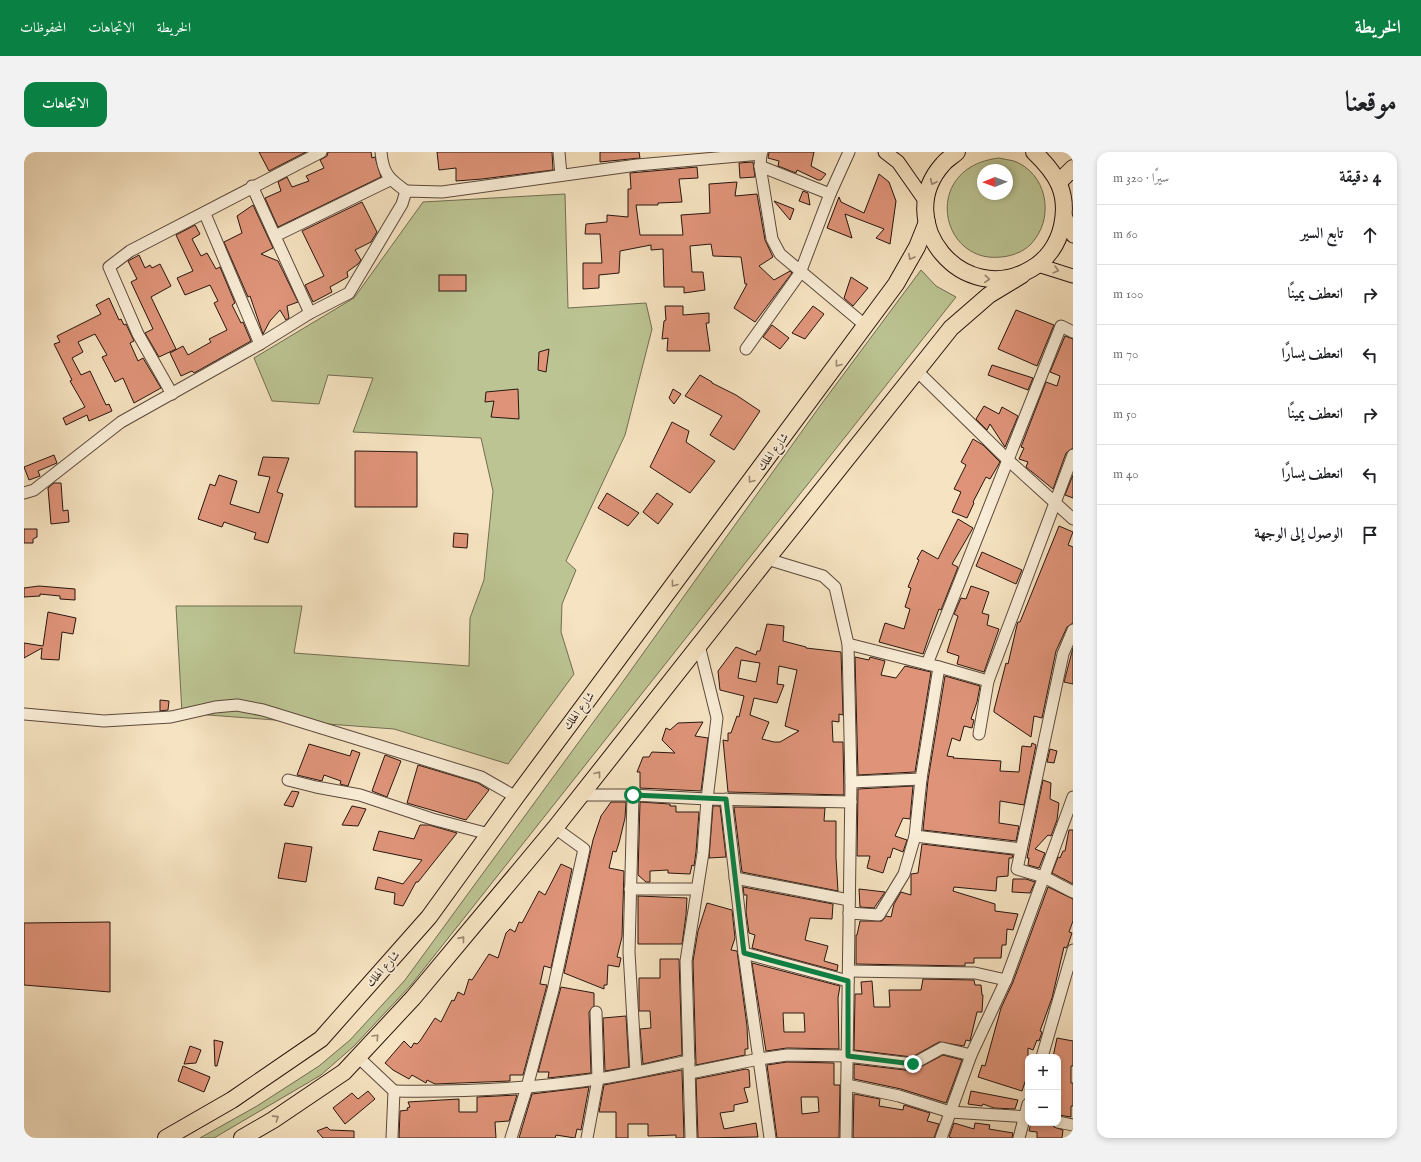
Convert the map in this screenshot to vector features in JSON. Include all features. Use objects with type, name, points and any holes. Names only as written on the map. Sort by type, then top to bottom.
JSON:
[{"type":"highway","points":[[957,152],[943,164],[932,182],[926,202],[927,222],[933,242],[945,258],[962,271],[981,278],[1002,280],[1022,275]]},
{"type":"highway","points":[[242,1138],[273,1120],[337,1076],[358,1057],[413,998],[555,828],[951,328],[989,295],[1038,265],[1051,252],[1060,235],[1065,215],[1064,198],[1059,182],[1050,167],[1034,152]]},
{"type":"highway","points":[[1059,182],[1073,168]]},
{"type":"highway","name":"شارع الهلك","points":[[166,1138],[232,1100],[321,1038],[429,917],[516,797],[866,326],[896,284],[917,247],[927,222]]},
{"type":"main road","points":[[885,152],[898,162],[926,202]]},
{"type":"main road","points":[[1065,215],[1073,236]]},
{"type":"main road","points":[[1038,265],[1073,276]]},
{"type":"street","points":[[172,394],[138,334],[108,267],[130,251],[205,214],[252,186],[320,152]]},
{"type":"street","points":[[381,152],[382,163],[390,180],[406,191],[442,192],[561,175],[605,171],[637,165],[762,153],[760,166],[772,240],[780,254],[800,273],[866,326]]},
{"type":"street","points":[[559,152],[561,175]]},
{"type":"street","points":[[746,349],[800,273],[830,194],[849,152]]},
{"type":"street","points":[[760,166],[830,194]]},
{"type":"street","points":[[276,236],[390,180]]},
{"type":"street","points":[[252,186],[310,313]]},
{"type":"street","points":[[24,493],[34,490],[121,422],[260,344],[310,313],[349,293],[402,204],[406,191]]},
{"type":"street","points":[[205,214],[260,344]]},
{"type":"street","points":[[927,664],[1061,326],[1073,332]]},
{"type":"street","points":[[917,371],[1008,460],[1073,519]]},
{"type":"street","points":[[979,734],[988,680],[1073,455]]},
{"type":"street","points":[[767,559],[823,576],[835,588],[848,644],[851,802],[846,1138]]},
{"type":"street","points":[[1073,630],[1064,654],[1017,868],[1044,877],[1073,892]]},
{"type":"street","points":[[848,644],[988,680]]},
{"type":"street","points":[[692,1138],[686,961],[703,853],[707,799],[717,718],[699,645]]},
{"type":"street","points":[[849,913],[880,915],[904,874],[915,836],[921,779],[939,667]]},
{"type":"street","points":[[24,714],[104,721],[171,717],[215,707],[237,705],[264,710],[481,777],[516,797]]},
{"type":"street","points":[[851,782],[921,779]]},
{"type":"street","points":[[288,780],[360,795],[432,819],[489,834]]},
{"type":"street","points":[[581,795],[633,795],[707,799],[851,802]]},
{"type":"street","points":[[633,795],[630,889],[630,952],[636,1072]]},
{"type":"street","points":[[941,1138],[971,1055],[1006,980],[1073,797]]},
{"type":"street","points":[[726,799],[744,953],[770,1138]]},
{"type":"street","points":[[511,1138],[527,1087],[553,990],[584,849],[555,828]]},
{"type":"street","points":[[915,836],[1021,849]]},
{"type":"street","points":[[735,878],[849,900]]},
{"type":"street","points":[[630,889],[697,889]]},
{"type":"street","points":[[1043,1054],[1073,950]]},
{"type":"street","points":[[744,953],[848,976],[976,973],[1006,980]]},
{"type":"street","points":[[587,1138],[598,1079],[596,1012]]},
{"type":"street","points":[[690,1073],[787,1055],[848,1056],[913,1064],[942,1048],[971,1055]]},
{"type":"street","points":[[358,1057],[394,1091],[451,1092],[527,1087],[598,1079],[689,1061]]},
{"type":"street","points":[[847,1085],[899,1096],[950,1112],[1025,1117]]},
{"type":"street","points":[[392,1138],[394,1091]]},
{"type":"street","points":[[1019,1138],[1025,1120]]},
{"type":"street","points":[[1061,1123],[1073,1125]]},
{"type":"green space","points":[[999,158],[1014,161],[1025,167],[1040,184],[1044,195],[1044,218],[1041,229],[1032,243],[1020,252],[1001,257],[980,255],[964,246],[953,231],[948,214],[949,195],[958,178],[977,164],[977,200],[1013,200],[1013,164],[978,164]]},
{"type":"green space","points":[[565,194],[568,308],[646,303],[652,329],[625,435],[566,561],[576,570],[562,604],[561,632],[574,674],[508,764],[394,729],[182,713],[176,606],[302,606],[294,653],[469,666],[470,618],[484,580],[493,491],[481,438],[353,432],[373,378],[328,375],[319,404],[272,401],[254,358],[354,298],[423,202]]},
{"type":"green space","points":[[921,270],[936,286],[956,297],[411,985],[354,1046],[321,1075],[214,1138],[200,1138],[257,1106],[319,1066],[350,1040],[405,980],[619,687],[820,406]]},
{"type":"building","points":[[259,152],[306,152],[269,171]]},
{"type":"building","points":[[328,152],[371,152],[372,158],[375,157],[381,177],[278,227],[265,198],[281,191],[278,182],[287,177],[292,187],[309,181],[306,176],[324,168],[320,160],[327,156]]},
{"type":"building","points":[[437,152],[552,152],[553,170],[456,181],[456,168],[439,170]]},
{"type":"building","points":[[600,152],[639,152],[640,158],[600,162]]},
{"type":"building","points":[[769,152],[814,152],[811,166],[826,174],[821,180],[818,180],[797,170],[796,173],[778,166],[779,161],[768,158]]},
{"type":"building","points":[[753,162],[755,177],[740,178],[739,163]]},
{"type":"building","points":[[697,167],[698,178],[679,179],[682,202],[658,203],[658,205],[636,205],[640,235],[683,235],[681,215],[710,213],[709,184],[737,182],[735,196],[757,194],[765,240],[773,257],[759,266],[774,280],[790,271],[792,273],[755,322],[734,308],[747,284],[745,284],[741,257],[713,256],[711,244],[690,246],[692,272],[703,272],[705,290],[684,293],[684,287],[664,287],[663,249],[651,250],[651,245],[620,251],[619,273],[599,275],[599,288],[583,289],[583,263],[602,263],[600,234],[585,234],[586,224],[607,222],[607,215],[628,217],[628,189],[631,189],[630,173]]},
{"type":"building","points":[[879,174],[889,182],[896,201],[890,244],[876,238],[884,229],[845,214],[852,238],[827,228],[839,197],[841,202],[864,213]]},
{"type":"building","points":[[803,191],[808,193],[810,205],[799,201]]},
{"type":"building","points":[[774,201],[794,209],[790,220]]},
{"type":"building","points":[[362,202],[377,232],[371,242],[355,250],[361,260],[347,272],[348,277],[330,287],[332,292],[313,302],[305,285],[324,276],[302,231]]},
{"type":"building","points":[[253,205],[273,248],[261,254],[278,261],[298,302],[287,306],[289,318],[286,320],[280,310],[270,321],[263,334],[250,296],[248,297],[224,242],[242,233],[237,216]]},
{"type":"building","points":[[195,225],[200,234],[192,239],[201,256],[207,253],[216,269],[220,267],[235,303],[232,305],[241,323],[243,322],[251,341],[194,373],[192,371],[181,376],[170,353],[183,346],[188,355],[211,342],[209,339],[227,330],[214,303],[218,301],[210,285],[185,295],[177,278],[193,271],[176,235]]},
{"type":"building","points":[[139,255],[145,268],[150,265],[152,268],[160,264],[171,286],[151,297],[176,349],[159,357],[145,333],[153,329],[131,282],[137,279],[128,261]]},
{"type":"building","points":[[439,275],[466,275],[466,291],[439,291]]},
{"type":"building","points":[[851,277],[868,288],[853,306],[844,298]]},
{"type":"building","points":[[109,298],[119,320],[121,319],[124,325],[126,324],[134,341],[130,343],[138,361],[143,358],[161,388],[134,403],[123,378],[115,382],[102,357],[107,355],[95,334],[78,342],[83,352],[72,358],[81,375],[90,371],[106,405],[109,404],[112,411],[89,421],[87,415],[66,425],[63,418],[85,407],[70,381],[72,380],[54,344],[60,342],[57,336],[101,314],[96,305]]},
{"type":"building","points":[[665,306],[683,306],[683,315],[709,313],[709,323],[706,323],[710,351],[667,351],[668,338],[662,339],[664,321],[666,320]]},
{"type":"building","points":[[813,306],[824,314],[805,339],[792,333]]},
{"type":"building","points":[[1016,310],[1054,325],[1037,366],[998,349]]},
{"type":"building","points":[[772,325],[789,338],[780,349],[763,337]]},
{"type":"building","points":[[1065,336],[1073,339],[1073,448],[1066,453],[1053,489],[1026,467],[1028,462],[1019,459],[1024,448],[1021,447],[1046,382],[1057,386],[1060,376],[1050,372]]},
{"type":"building","points":[[549,349],[546,372],[538,370],[539,352]]},
{"type":"building","points":[[992,365],[1033,378],[1028,390],[988,375]]},
{"type":"building","points":[[700,375],[736,395],[760,411],[734,450],[710,435],[722,416],[685,396]]},
{"type":"building","points":[[518,389],[519,419],[491,417],[494,401],[485,402],[486,392]]},
{"type":"building","points":[[673,389],[681,394],[674,404],[669,398]]},
{"type":"building","points":[[984,406],[999,414],[1002,407],[1018,416],[1005,447],[990,424],[987,430],[976,419]]},
{"type":"building","points":[[672,422],[689,431],[686,442],[715,461],[690,493],[650,467]]},
{"type":"building","points":[[973,439],[983,445],[1000,462],[990,479],[986,477],[973,502],[974,503],[967,518],[952,512],[961,492],[954,489],[966,465],[961,462]]},
{"type":"building","points":[[355,451],[417,452],[417,507],[355,507]]},
{"type":"building","points":[[54,455],[57,463],[38,471],[40,476],[29,480],[24,467]]},
{"type":"building","points":[[263,457],[289,458],[277,492],[283,494],[268,543],[254,539],[256,533],[224,522],[222,527],[198,519],[210,484],[215,486],[219,475],[237,481],[230,504],[259,513],[270,477],[258,475]]},
{"type":"building","points":[[1073,475],[1073,498],[1065,495]]},
{"type":"building","points":[[54,483],[61,483],[63,511],[68,510],[69,522],[51,524],[48,488]]},
{"type":"building","points":[[607,493],[639,513],[628,526],[598,508]]},
{"type":"building","points":[[657,493],[673,504],[658,524],[643,512]]},
{"type":"building","points":[[958,519],[973,528],[952,564],[958,567],[941,610],[939,609],[923,654],[879,642],[885,623],[904,629],[910,609],[905,607],[911,588],[908,587],[919,560],[917,559],[922,550],[938,559]]},
{"type":"building","points":[[1059,526],[1073,532],[1068,545],[1073,547],[1073,623],[1067,627],[1056,651],[1042,718],[1034,716],[1031,737],[994,712],[994,710],[1006,663],[1008,664],[1018,622],[1020,622]]},
{"type":"building","points":[[24,529],[37,529],[37,537],[33,539],[33,543],[24,543]]},
{"type":"building","points":[[454,533],[468,534],[467,548],[453,547]]},
{"type":"building","points":[[982,552],[1022,570],[1016,584],[976,566]]},
{"type":"building","points":[[39,586],[75,589],[75,600],[60,599],[60,596],[40,594],[40,596],[24,597],[24,588]]},
{"type":"building","points":[[971,586],[989,592],[982,613],[989,615],[987,625],[999,629],[984,672],[957,664],[959,656],[947,652],[958,616],[954,614],[961,598],[966,599]]},
{"type":"building","points":[[48,612],[76,618],[73,634],[62,632],[59,660],[41,659],[42,648],[24,658],[24,643],[43,646]]},
{"type":"building","points":[[767,624],[784,626],[783,641],[806,648],[841,652],[843,715],[839,714],[839,722],[832,721],[833,742],[843,742],[844,795],[728,792],[723,740],[728,741],[728,733],[731,733],[737,716],[739,717],[744,696],[720,690],[718,671],[736,647],[756,655],[757,651],[760,651]],"holes":[[[741,660],[760,663],[756,682],[738,678]],[[779,666],[797,670],[785,726],[799,731],[780,742],[774,742],[762,739],[769,722],[750,715],[754,698],[777,703],[784,685],[777,684]]]},
{"type":"building","points":[[1073,648],[1073,684],[1064,682]]},
{"type":"building","points":[[855,657],[869,660],[870,657],[885,661],[881,675],[896,678],[905,666],[931,672],[915,772],[858,775]]},
{"type":"building","points":[[945,676],[980,686],[977,702],[971,719],[974,720],[972,728],[964,726],[960,741],[952,738],[947,756],[954,757],[953,758],[1001,761],[1000,771],[1019,772],[1022,746],[1031,747],[1032,743],[1036,745],[1024,805],[1000,801],[999,823],[1019,826],[1016,841],[923,830],[928,780]]},
{"type":"building","points":[[160,700],[169,701],[168,710],[160,711]]},
{"type":"building","points":[[703,722],[695,736],[708,738],[701,791],[640,788],[640,772],[637,772],[643,757],[649,757],[652,752],[675,753],[662,740],[666,728],[670,730],[678,723]]},
{"type":"building","points":[[309,744],[350,756],[352,750],[360,753],[348,786],[340,784],[341,781],[324,775],[322,781],[297,775]]},
{"type":"building","points":[[1050,749],[1057,751],[1054,763],[1047,762]]},
{"type":"building","points":[[385,755],[401,761],[387,797],[372,791]]},
{"type":"building","points":[[418,765],[478,783],[489,790],[466,820],[407,803]]},
{"type":"building","points":[[1043,780],[1051,783],[1050,799],[1059,803],[1057,820],[1051,836],[1048,835],[1035,849],[1045,853],[1039,868],[1028,865],[1029,858],[1027,858]]},
{"type":"building","points":[[913,786],[910,819],[903,818],[895,836],[907,840],[903,852],[893,848],[890,858],[888,857],[883,873],[867,868],[870,856],[857,856],[858,789]]},
{"type":"building","points":[[292,791],[299,792],[293,807],[284,805]]},
{"type":"building","points":[[611,802],[626,802],[625,818],[619,843],[616,852],[613,851],[609,868],[624,871],[622,937],[617,957],[621,958],[619,967],[608,965],[607,985],[604,985],[604,989],[564,973],[593,840],[601,816]]},
{"type":"building","points":[[640,802],[670,804],[670,806],[676,806],[676,812],[699,812],[694,866],[692,865],[690,874],[668,873],[668,870],[650,871],[650,882],[646,882],[638,875]]},
{"type":"building","points":[[352,806],[366,809],[358,826],[342,825]]},
{"type":"building","points":[[713,806],[720,806],[726,857],[709,858]]},
{"type":"building","points":[[734,807],[825,808],[824,821],[836,821],[838,891],[742,872]]},
{"type":"building","points":[[420,825],[429,825],[457,833],[418,882],[416,882],[403,906],[394,904],[395,893],[375,889],[378,877],[403,884],[422,860],[373,850],[379,831],[414,839]]},
{"type":"building","points":[[1069,830],[1073,830],[1073,884],[1052,873],[1058,857],[1060,858],[1063,851],[1065,851]]},
{"type":"building","points":[[285,843],[312,847],[306,882],[278,878]]},
{"type":"building","points":[[922,844],[1013,855],[1012,858],[1009,858],[1008,876],[997,877],[996,891],[954,887],[953,891],[995,904],[995,911],[1018,914],[1013,930],[1007,929],[1006,945],[1002,945],[1001,958],[974,958],[974,963],[965,963],[965,966],[856,964],[856,935],[860,921],[882,921],[886,916],[891,917],[894,904],[901,892],[911,895],[911,874],[918,873]]},
{"type":"building","points":[[561,864],[572,869],[551,968],[544,966],[540,984],[547,985],[523,1075],[510,1075],[510,1081],[435,1084],[427,1080],[426,1083],[412,1075],[409,1079],[393,1070],[385,1063],[404,1041],[411,1048],[414,1043],[417,1044],[435,1018],[441,1022],[452,1000],[454,1001],[458,992],[464,995],[469,979],[472,980],[489,954],[498,958],[506,933],[510,929],[515,932],[519,922],[522,923],[539,891],[545,895]]},
{"type":"building","points":[[1013,879],[1026,879],[1035,882],[1030,893],[1012,892]]},
{"type":"building","points":[[743,887],[833,904],[832,919],[810,918],[805,940],[828,946],[824,961],[838,965],[837,971],[752,948],[755,935],[749,933],[746,912],[747,895],[744,895]]},
{"type":"building","points":[[1048,887],[1073,899],[1073,921],[1069,932],[1072,933],[1068,945],[1066,948],[1064,947],[1052,998],[1040,1031],[1042,1032],[1039,1041],[1037,1040],[1033,1050],[1028,1048],[1028,1054],[1025,1054],[1025,1082],[1022,1091],[978,1077],[982,1065],[985,1066],[1001,1008],[1013,982]]},
{"type":"building","points":[[859,889],[885,892],[874,908],[860,907]]},
{"type":"building","points":[[638,896],[687,898],[682,944],[638,944]]},
{"type":"building","points":[[707,903],[732,910],[735,938],[731,950],[737,951],[747,1026],[748,1049],[745,1049],[745,1055],[696,1065],[693,961],[698,931]]},
{"type":"building","points":[[110,922],[110,992],[24,985],[24,923]]},
{"type":"building","points":[[660,959],[679,959],[682,1055],[643,1064],[640,1029],[651,1028],[650,1011],[639,1011],[639,978],[660,978]]},
{"type":"building","points":[[752,963],[840,986],[838,998],[839,1049],[787,1048],[766,1051]],"holes":[[[783,1013],[804,1013],[805,1032],[784,1032]]]},
{"type":"building","points":[[923,979],[974,980],[975,985],[981,985],[983,995],[982,1012],[977,1012],[970,1041],[966,1040],[964,1046],[939,1042],[912,1057],[854,1050],[855,994],[862,994],[861,982],[872,981],[874,1007],[890,1007],[889,990],[921,990]]},
{"type":"building","points":[[561,987],[594,993],[594,1006],[589,1012],[591,1073],[548,1078],[549,1072],[538,1072]]},
{"type":"building","points":[[626,1016],[629,1067],[605,1071],[603,1018]]},
{"type":"building","points":[[1057,1038],[1073,1041],[1071,1083],[1073,1083],[1073,1106],[1071,1106],[1071,1117],[1061,1115],[1061,1054],[1054,1054]]},
{"type":"building","points":[[214,1040],[223,1042],[217,1066],[215,1066]]},
{"type":"building","points":[[190,1046],[201,1050],[196,1063],[184,1064]]},
{"type":"building","points":[[943,1055],[962,1060],[946,1103],[901,1089],[854,1079],[854,1064],[913,1071]]},
{"type":"building","points":[[787,1062],[834,1063],[834,1085],[840,1085],[839,1138],[777,1138],[767,1065]],"holes":[[[801,1097],[818,1097],[819,1112],[802,1114]]]},
{"type":"building","points":[[183,1066],[210,1077],[204,1092],[178,1081]]},
{"type":"building","points":[[746,1069],[749,1070],[750,1087],[744,1088],[748,1102],[734,1105],[734,1111],[720,1113],[724,1129],[756,1123],[758,1137],[698,1138],[696,1079]]},
{"type":"building","points":[[682,1070],[684,1138],[676,1138],[676,1135],[648,1136],[648,1124],[628,1124],[628,1138],[616,1138],[616,1112],[599,1112],[604,1085]]},
{"type":"building","points":[[589,1087],[581,1130],[577,1129],[575,1138],[556,1135],[555,1138],[519,1138],[532,1094]]},
{"type":"building","points":[[368,1091],[375,1099],[345,1124],[333,1108],[352,1093],[358,1099]]},
{"type":"building","points":[[971,1091],[1018,1100],[1015,1109],[994,1108],[983,1104],[982,1106],[968,1104]]},
{"type":"building","points":[[854,1094],[880,1099],[879,1106],[903,1110],[904,1105],[930,1113],[927,1121],[939,1124],[934,1138],[853,1138]]},
{"type":"building","points":[[517,1095],[509,1121],[495,1122],[496,1138],[399,1138],[400,1111],[408,1110],[407,1108],[410,1107],[408,1102],[459,1099],[459,1112],[477,1112],[477,1097]]},
{"type":"building","points":[[954,1123],[974,1129],[975,1123],[990,1125],[989,1129],[1013,1133],[1012,1138],[952,1138],[949,1137]]},
{"type":"building","points":[[1030,1126],[1053,1126],[1063,1130],[1062,1138],[1037,1138],[1037,1132],[1029,1131]]},
{"type":"building","points":[[327,1127],[330,1130],[354,1131],[354,1138],[323,1138],[317,1131]]},
{"type":"route","points":[[633,795],[726,799],[744,953],[848,981],[848,1056],[913,1064]]}]
